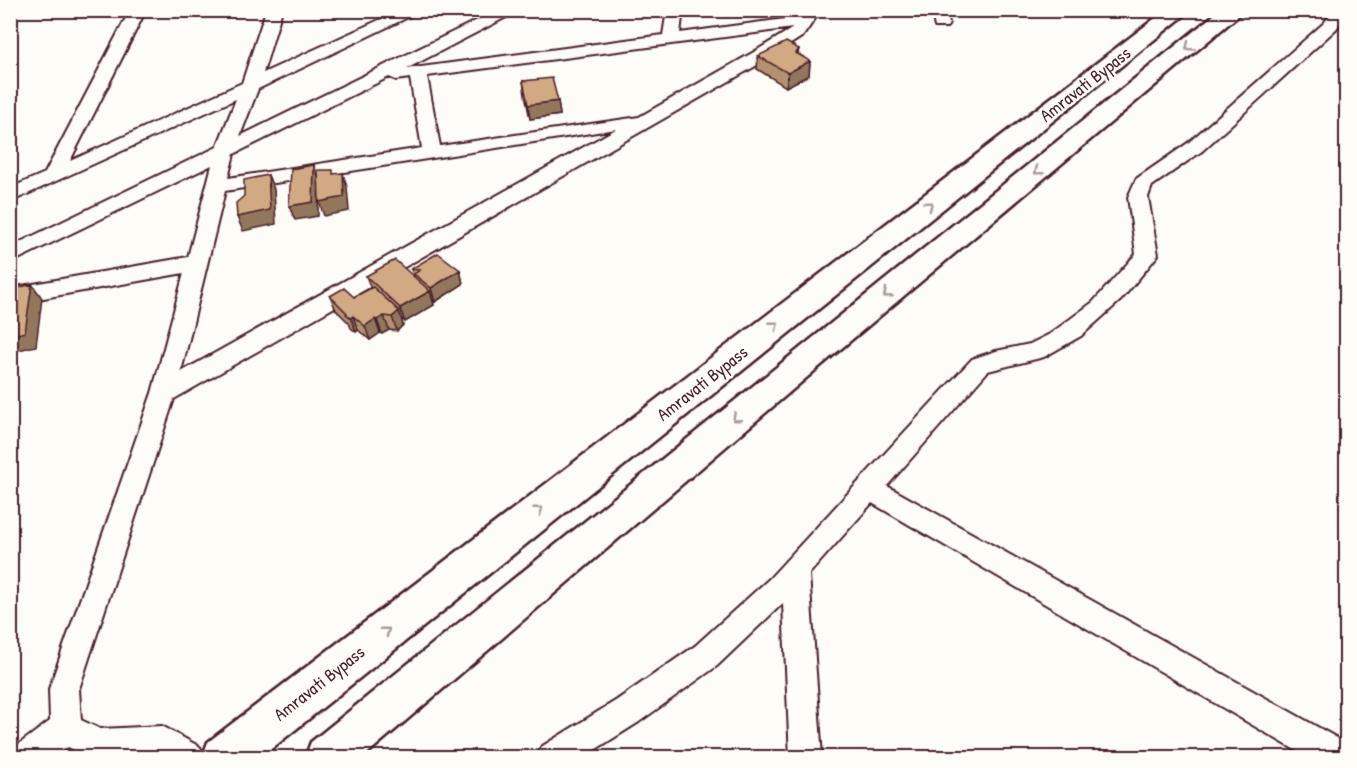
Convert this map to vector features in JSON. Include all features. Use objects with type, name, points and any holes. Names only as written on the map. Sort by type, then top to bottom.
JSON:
[{"type":"highway","name":"Amravati Bypass","points":[[224,758],[1180,10]]},
{"type":"highway","name":"Amravati Bypass","points":[[327,758],[808,358],[1234,10]]},
{"type":"street","points":[[52,177],[138,10]]},
{"type":"street","points":[[66,729],[64,689],[164,393],[225,151],[250,86],[274,10]]},
{"type":"street","points":[[10,256],[512,10]]},
{"type":"street","points":[[671,39],[675,10]]},
{"type":"street","points":[[552,758],[628,711],[706,656],[795,570],[980,365],[1001,356],[1042,348],[1075,328],[1104,305],[1147,255],[1138,197],[1143,183],[1195,147],[1330,26],[1343,10]]},
{"type":"street","points":[[10,196],[412,11]]},
{"type":"street","points":[[376,77],[671,39],[810,16]]},
{"type":"street","points":[[164,393],[760,57],[797,33],[810,16]]},
{"type":"street","points":[[418,72],[432,153]]},
{"type":"street","points":[[217,186],[649,119]]},
{"type":"street","points":[[10,296],[197,262]]},
{"type":"street","points":[[867,488],[1341,758]]},
{"type":"street","points":[[795,570],[806,758]]},
{"type":"street","points":[[26,758],[66,729]]},
{"type":"street","points":[[66,729],[98,745],[162,742],[189,758]]},
{"type":"building","points":[[786,42],[799,49],[796,53],[810,61],[788,73],[758,56]]},
{"type":"building","points":[[552,78],[558,101],[528,105],[523,81]]},
{"type":"building","points":[[314,165],[313,202],[289,206],[291,169]]},
{"type":"building","points":[[318,170],[333,170],[333,174],[343,173],[344,197],[319,202]]},
{"type":"building","points":[[268,175],[270,210],[237,217],[236,203],[244,196],[244,180]]},
{"type":"building","points":[[438,253],[460,270],[431,288],[414,274],[420,270],[411,269]]},
{"type":"building","points":[[395,260],[430,291],[400,308],[366,276]]},
{"type":"building","points":[[32,284],[25,332],[10,336],[10,290]]},
{"type":"building","points":[[373,287],[399,311],[392,317],[384,316],[375,319],[365,326],[353,316],[351,318],[346,314],[330,296],[344,288],[354,297]]}]
